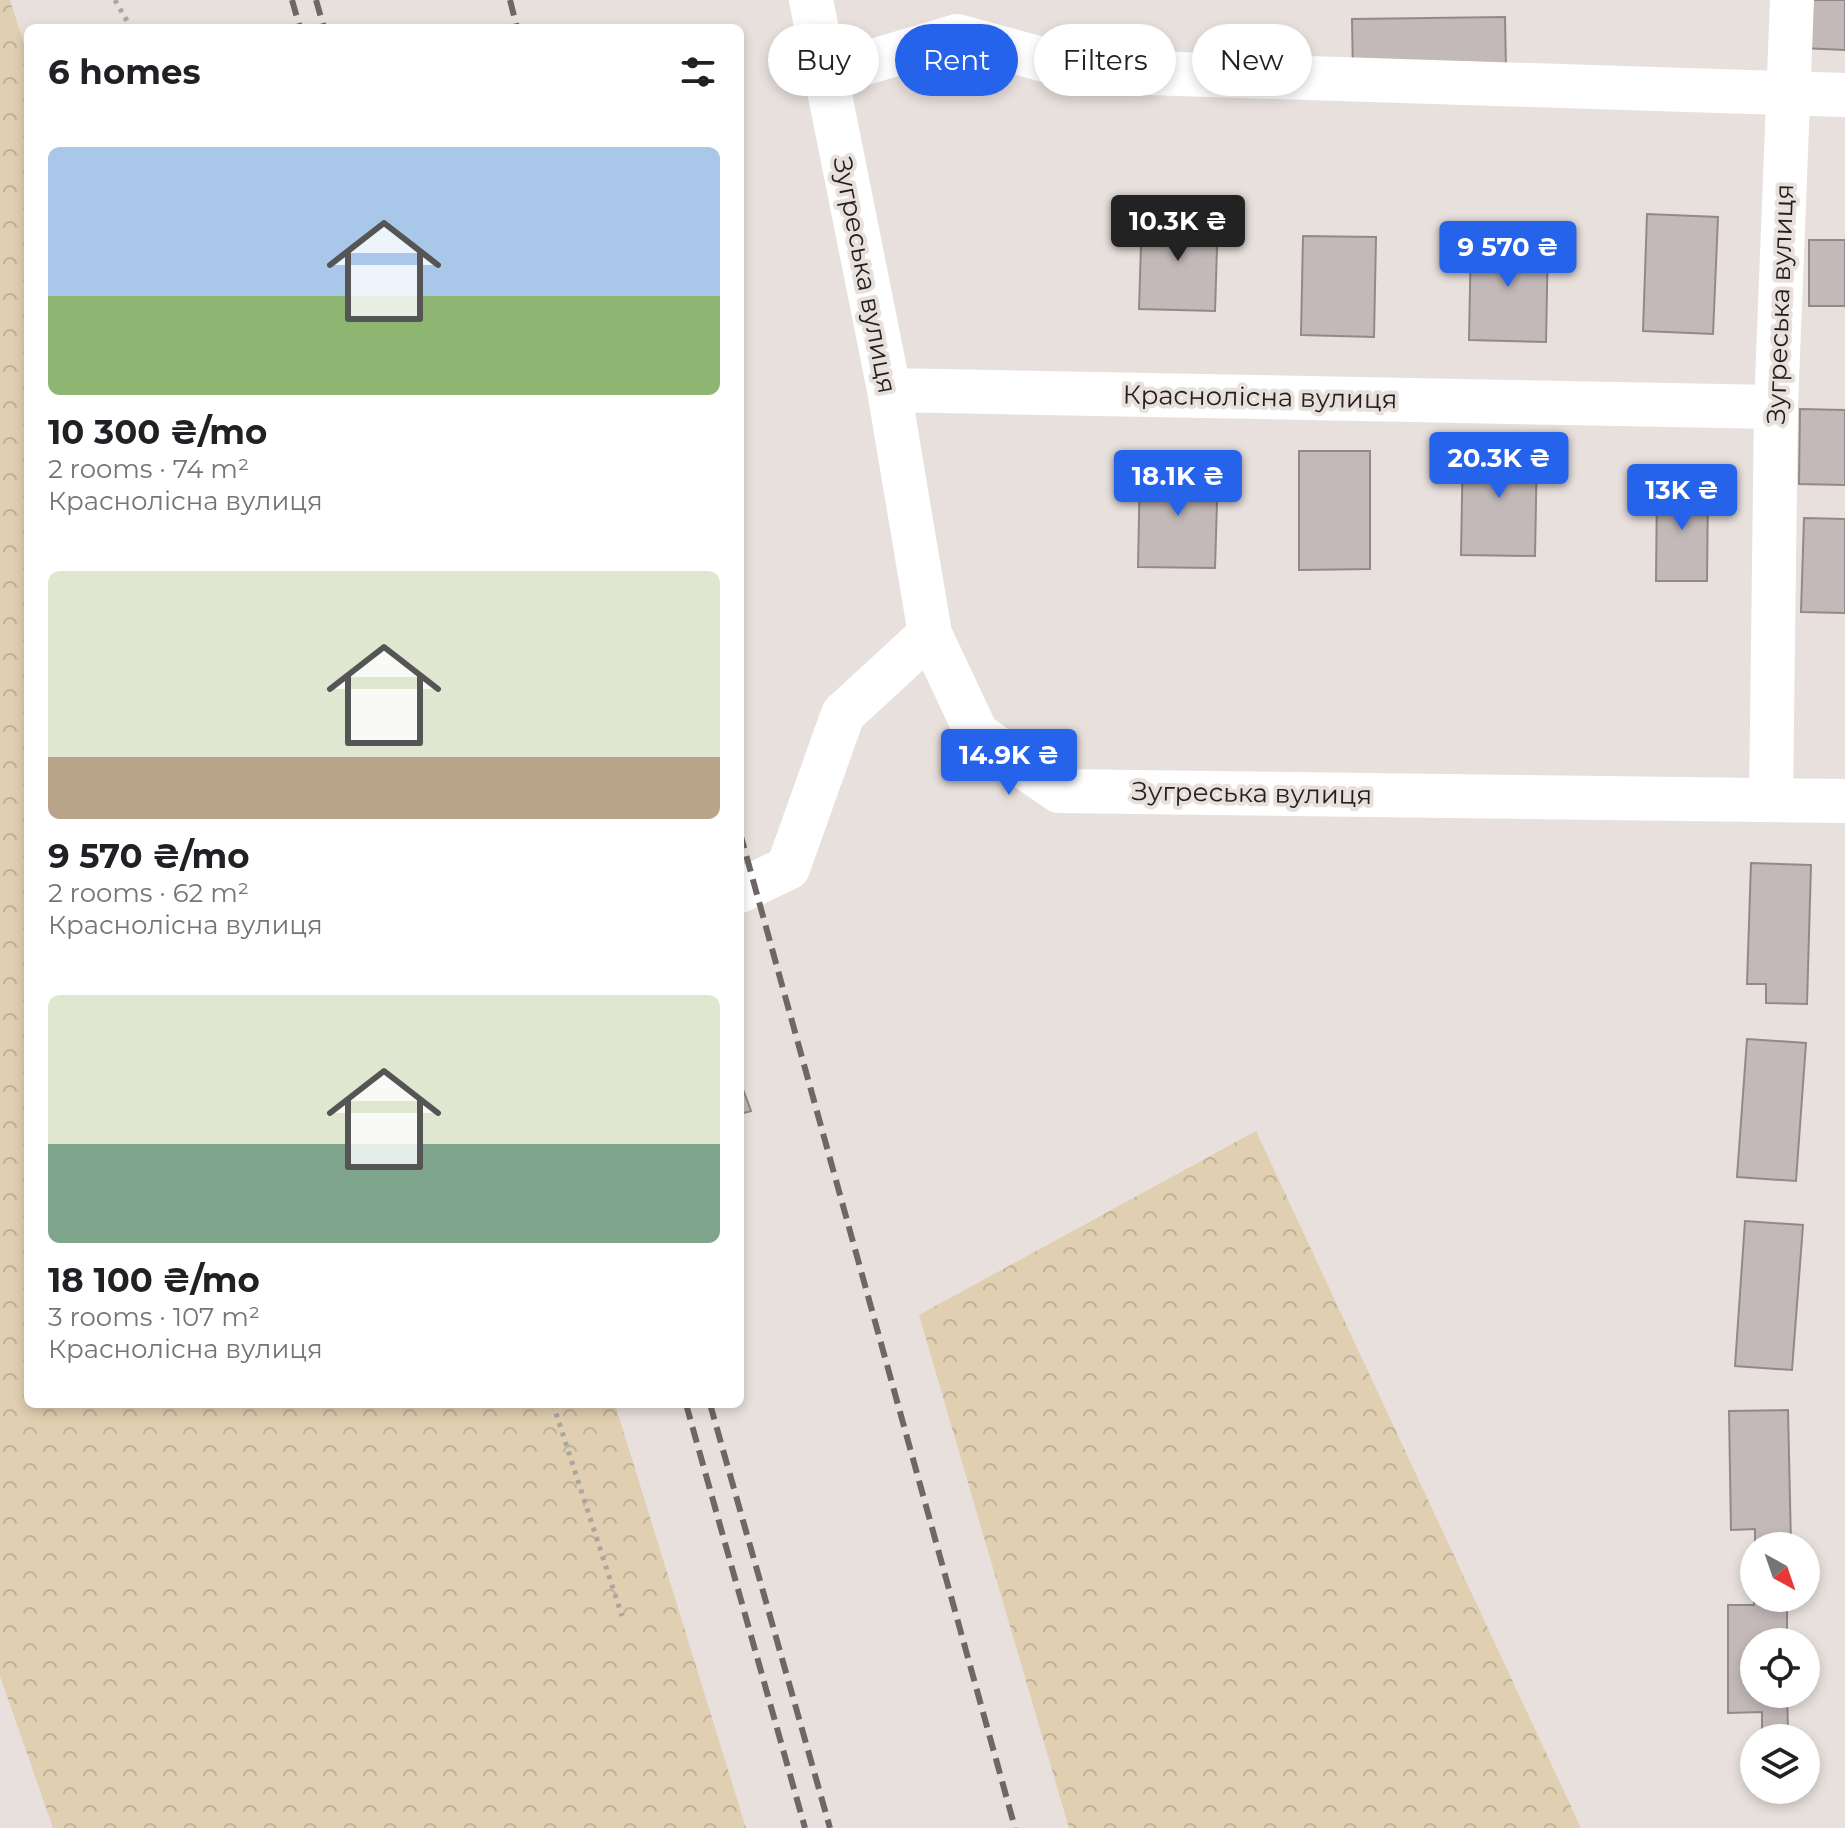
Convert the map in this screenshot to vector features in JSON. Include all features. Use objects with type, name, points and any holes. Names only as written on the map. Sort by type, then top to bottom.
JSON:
[{"type":"street","name":"Зугреська вулиця","points":[[811,0],[815,24]]},
{"type":"street","name":"Зугреська вулиця","points":[[1771,800],[1776,407],[1792,0]]},
{"type":"street","points":[[879,59],[957,36],[1085,71],[1845,95]]},
{"type":"street","name":"Зугреська вулиця","points":[[829,96],[889,390],[930,634],[977,734],[1059,791],[1845,801]]},
{"type":"street","name":"Краснолісна вулиця","points":[[889,390],[1776,407]]},
{"type":"street","points":[[744,889],[788,868],[843,714],[930,634]]},
{"type":"path","points":[[115,0],[129,24]]},
{"type":"path","points":[[554,1408],[622,1616]]},
{"type":"green space","points":[[0,0],[10,0],[24,44],[24,1408],[616,1408],[746,1828],[53,1828],[0,1676]]},
{"type":"green space","points":[[1256,1131],[1581,1828],[1069,1828],[919,1315]]},
{"type":"building","points":[[1804,0],[1845,0],[1845,50],[1802,48]]},
{"type":"building","points":[[1505,17],[1506,72],[1353,75],[1352,19]]},
{"type":"building","points":[[1142,214],[1218,217],[1215,311],[1139,309]]},
{"type":"building","points":[[1647,214],[1718,217],[1713,334],[1643,331]]},
{"type":"building","points":[[1303,236],[1376,237],[1374,337],[1301,335]]},
{"type":"building","points":[[1471,236],[1548,238],[1546,342],[1469,340]]},
{"type":"building","points":[[1809,240],[1845,240],[1845,306],[1809,306]]},
{"type":"building","points":[[1800,409],[1845,410],[1845,485],[1799,484]]},
{"type":"building","points":[[1463,444],[1537,445],[1535,556],[1461,555]]},
{"type":"building","points":[[1299,451],[1370,451],[1370,569],[1299,570]]},
{"type":"building","points":[[1140,468],[1218,470],[1215,568],[1138,567]]},
{"type":"building","points":[[1657,484],[1708,484],[1707,581],[1656,581]]},
{"type":"building","points":[[1804,518],[1845,519],[1845,613],[1801,612]]},
{"type":"building","points":[[1751,863],[1811,865],[1807,1004],[1766,1003],[1766,984],[1747,984]]},
{"type":"building","points":[[1747,1039],[1806,1043],[1796,1181],[1737,1177]]},
{"type":"building","points":[[744,1092],[751,1111],[744,1113]]},
{"type":"building","points":[[1745,1221],[1803,1225],[1792,1370],[1735,1366]]},
{"type":"building","points":[[1788,1410],[1791,1532],[1731,1530],[1729,1411]]},
{"type":"building","points":[[1728,1605],[1740,1605],[1740,1612],[1787,1612],[1787,1628],[1740,1628],[1740,1708],[1787,1708],[1788,1724],[1762,1724],[1762,1712],[1728,1713]]},
{"type":"railway","points":[[292,0],[299,24]]},
{"type":"railway","points":[[316,0],[323,24]]},
{"type":"railway","points":[[510,0],[516,24]]},
{"type":"railway","points":[[744,847],[1015,1828]]},
{"type":"railway","points":[[687,1408],[805,1828]]},
{"type":"railway","points":[[711,1408],[830,1828]]}]
